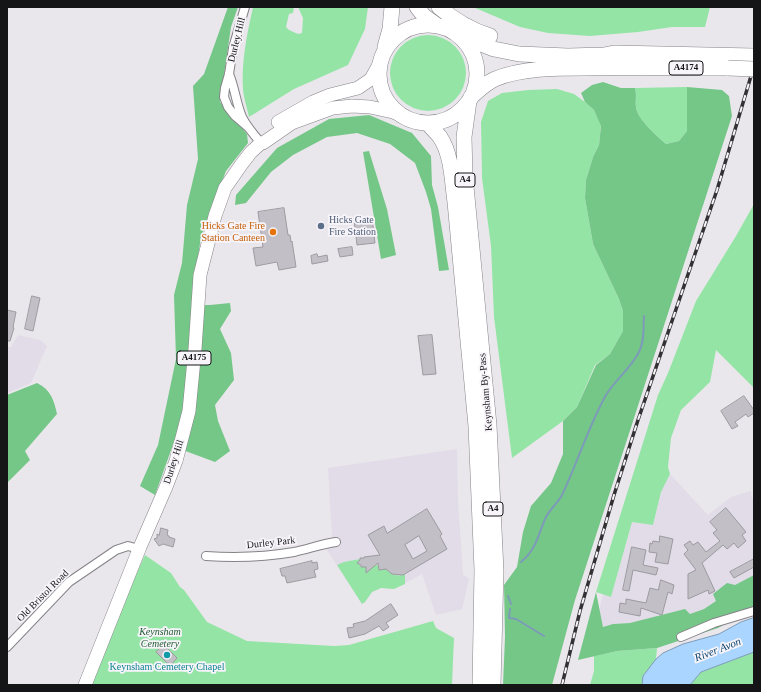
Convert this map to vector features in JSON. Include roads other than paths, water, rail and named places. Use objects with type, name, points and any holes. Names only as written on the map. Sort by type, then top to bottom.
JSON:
[{"type":"highway","points":[[382,58],[394,39],[407,30],[420,25],[438,26],[448,29],[455,33],[470,50],[475,62],[475,87],[470,99],[457,113],[449,118],[433,123],[417,122],[395,110],[385,97],[380,81],[382,58],[390,29],[392,7]]},
{"type":"highway","points":[[417,7],[424,16],[438,26]]},
{"type":"highway","points":[[439,7],[448,15],[477,32],[510,43],[549,51],[604,55]]},
{"type":"highway","name":"A4174","points":[[455,33],[494,49],[519,54],[557,56],[604,55],[614,53],[727,61],[754,69]]},
{"type":"highway","name":"A4174","points":[[470,99],[487,83],[508,74],[566,67],[727,61],[754,56]]},
{"type":"highway","name":"Keynsham By-Pass","points":[[470,99],[464,137],[465,176],[489,425],[496,571],[489,593],[488,623],[480,685]]},
{"type":"highway","name":"Keynsham By-Pass","points":[[427,123],[440,137],[445,148],[452,173],[476,426],[482,570],[489,593]]},
{"type":"highway","name":"Keynsham By-Pass","points":[[488,623],[493,685]]},
{"type":"main road","name":"A4175","points":[[382,58],[371,79],[365,84],[358,88],[330,95],[295,112],[279,122],[259,138],[261,143],[292,122],[302,120],[333,108],[352,106],[370,107],[393,112],[408,118]]},
{"type":"main road","name":"Durley Hill","points":[[85,685],[134,548],[171,474],[189,411],[200,275],[212,225],[225,188],[251,152],[261,143]]},
{"type":"street","name":"Durley Hill","points":[[245,7],[233,48],[224,97],[228,107],[235,116],[261,143]]},
{"type":"street","name":"Durley Hill","points":[[229,74],[234,85],[242,117],[248,128]]},
{"type":"street","name":"Durley Park","points":[[206,556],[220,557],[271,555],[295,552],[336,542]]},
{"type":"street","name":"Old Bristol Road","points":[[7,647],[69,582],[116,550],[134,548]]},
{"type":"street","points":[[681,637],[714,623],[754,611]]},
{"type":"water","name":"River Avon","points":[[754,618],[754,652],[701,672],[690,685],[642,685],[643,676],[656,659],[663,653],[683,644],[719,634],[741,622]]},
{"type":"waterway","points":[[521,562],[531,552],[546,517],[562,495],[594,419],[606,395],[636,358],[641,348],[643,338],[644,316]]},
{"type":"waterway","points":[[508,596],[511,604]]},
{"type":"waterway","points":[[510,609],[509,618],[516,619],[544,636]]},
{"type":"railway","points":[[562,685],[580,611],[614,495],[638,420],[717,190],[754,66]]},
{"type":"place","name":"Hicks Gate Fire Station","points":[[321,226]]},
{"type":"place","name":"Hicks Gate Fire Station Canteen","points":[[273,232]]},
{"type":"place","name":"Keynsham Cemetery Chapel","points":[[167,655]]},
{"type":"park label","name":"Keynsham Cemetery","points":[[160,638]]}]
